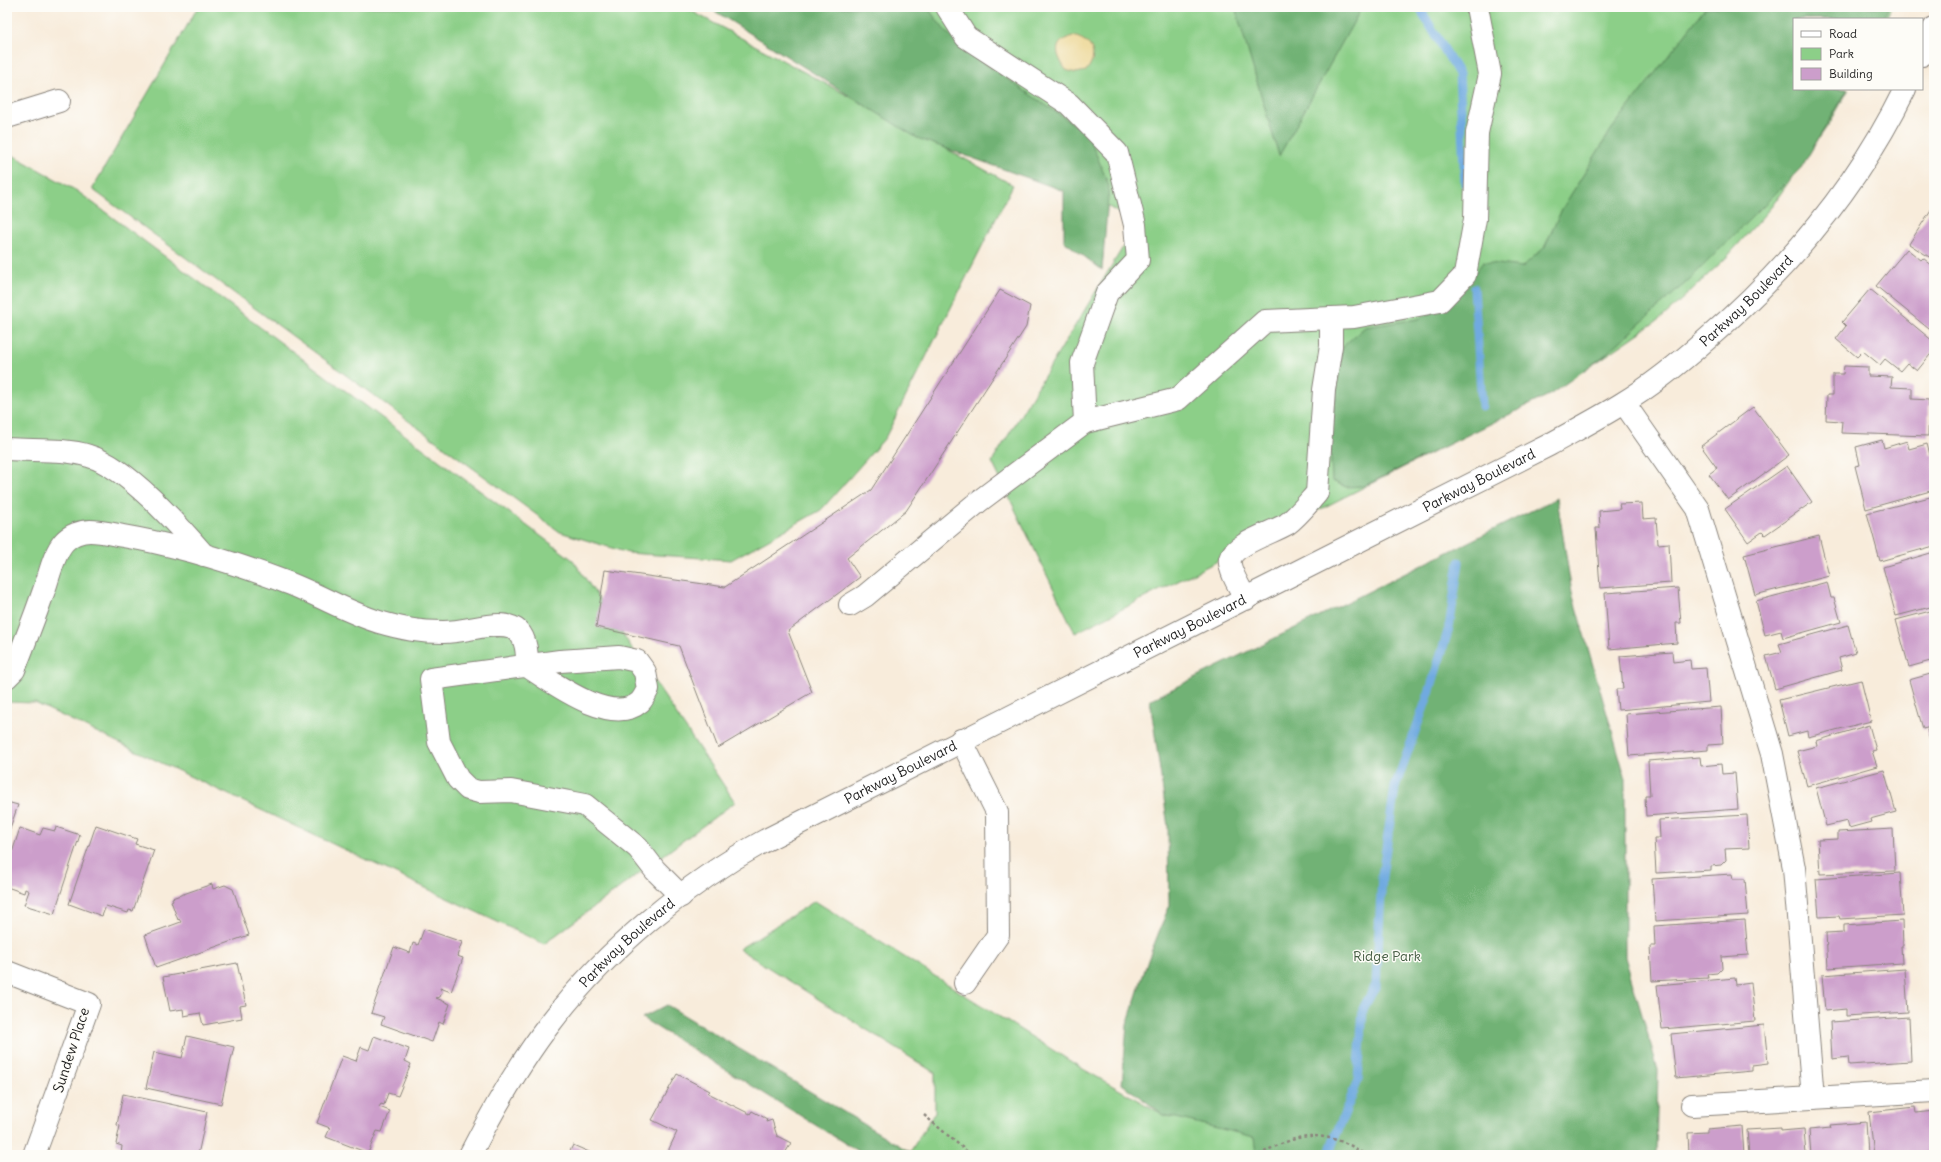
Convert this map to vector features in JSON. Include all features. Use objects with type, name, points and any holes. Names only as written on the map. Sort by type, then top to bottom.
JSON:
[{"type":"street","points":[[947,7],[966,37],[1069,104],[1117,153],[1135,225],[1138,260],[1107,293],[1082,363],[1085,422]]},
{"type":"street","points":[[850,606],[865,596],[978,502],[1085,422],[1178,399],[1265,321],[1354,317],[1440,302],[1465,275],[1475,219],[1477,133],[1490,74],[1477,7]]},
{"type":"street","points":[[1923,53],[1934,28]]},
{"type":"street","name":"Parkway Boulevard","points":[[470,1155],[512,1078],[552,1020],[581,986],[617,950],[681,896],[722,865],[766,840],[961,740],[1246,599],[1549,445],[1624,403],[1683,360],[1732,318],[1771,280],[1806,240],[1854,175],[1894,112],[1905,90]]},
{"type":"street","points":[[7,117],[59,101]]},
{"type":"street","points":[[1246,599],[1231,568],[1230,558],[1232,555],[1244,546],[1288,523],[1317,493],[1324,390],[1331,346],[1331,318]]},
{"type":"street","points":[[1624,403],[1698,509],[1772,754],[1794,868],[1813,1098]]},
{"type":"street","points":[[7,449],[75,452],[90,456],[106,463],[170,516],[204,555]]},
{"type":"street","points":[[7,677],[14,670],[52,565],[64,542],[76,534],[91,531],[152,541],[204,555],[283,581],[370,619],[409,631],[445,632],[500,625],[512,627],[519,631],[528,648],[527,666]]},
{"type":"street","points":[[527,666],[566,692],[600,707],[625,709],[640,702],[648,689],[644,672],[637,662],[619,657],[560,661],[431,679],[439,742],[458,779],[468,788],[479,792],[511,791],[585,805],[638,848],[681,896]]},
{"type":"street","points":[[961,740],[997,812],[998,935],[966,983]]},
{"type":"street","name":"Sundew Place","points":[[7,972],[89,1004],[34,1155]]},
{"type":"street","points":[[1692,1105],[1934,1091]]},
{"type":"path","points":[[924,1115],[971,1155]]},
{"type":"path","points":[[1259,1155],[1272,1147],[1311,1136],[1340,1141],[1358,1150],[1364,1155]]},
{"type":"green space","points":[[198,7],[684,7],[1013,185],[885,438],[821,510],[731,560],[628,553],[560,532],[92,189]]},
{"type":"green space","points":[[708,7],[927,7],[946,32],[972,55],[1088,134],[1109,186],[1102,270],[1064,241],[1064,191],[917,138]]},
{"type":"green space","points":[[776,7],[1891,7],[1886,18],[1793,18],[1793,90],[1848,90],[1831,121],[1772,206],[1726,258],[1664,316],[1597,362],[1515,411],[1075,633],[992,462],[1137,224]]},
{"type":"green space","points":[[1235,7],[1362,7],[1279,156]]},
{"type":"green space","points":[[1706,7],[1888,7],[1883,18],[1793,18],[1793,90],[1847,90],[1801,168],[1690,279],[1604,356],[1551,394],[1364,486],[1346,487],[1332,481],[1330,440],[1342,347],[1365,327],[1418,319],[1440,308],[1466,285],[1483,262],[1522,267],[1544,248],[1562,209],[1611,130]]},
{"type":"green space","points":[[7,152],[77,191],[573,560],[735,802],[544,944],[35,703],[7,702]]},
{"type":"green space","name":"Ridge Park","points":[[1557,498],[1572,593],[1625,776],[1625,957],[1658,1069],[1656,1155],[1256,1155],[1254,1137],[1164,1115],[1122,1084],[1127,1025],[1148,960],[1169,906],[1168,827],[1150,700]]},
{"type":"green space","points":[[1930,830],[1934,832],[1934,892]]},
{"type":"green space","points":[[815,901],[1083,1069],[1164,1115],[1171,1117],[1594,1071],[1657,1155],[915,1155],[910,1152],[935,1112],[935,1073],[739,949]]},
{"type":"green space","points":[[667,1005],[915,1155],[864,1155],[642,1018]]},
{"type":"sand","points":[[1073,36],[1085,41],[1092,49],[1092,59],[1086,71],[1076,73],[1066,70],[1058,54],[1058,45]]},
{"type":"building","points":[[1934,205],[1934,260],[1909,244]]},
{"type":"building","points":[[1907,249],[1921,260],[1923,258],[1934,267],[1934,333],[1876,286]]},
{"type":"building","points":[[1870,289],[1934,342],[1934,350],[1917,371],[1907,363],[1900,371],[1885,359],[1880,365],[1863,351],[1857,357],[1836,339],[1846,326],[1842,322]]},
{"type":"building","points":[[1000,290],[1030,306],[1026,327],[906,511],[847,558],[860,577],[788,631],[812,692],[718,748],[679,646],[596,627],[605,570],[725,587],[871,490]]},
{"type":"building","points":[[1844,366],[1868,367],[1868,376],[1892,377],[1891,387],[1912,388],[1912,399],[1929,400],[1928,436],[1841,433],[1842,421],[1826,420],[1827,395],[1833,395],[1833,374],[1843,374]]},
{"type":"building","points":[[1753,407],[1789,455],[1728,500],[1709,474],[1717,468],[1701,446]]},
{"type":"building","points":[[1882,440],[1884,448],[1907,441],[1909,449],[1927,444],[1930,455],[1934,454],[1934,490],[1866,509],[1855,466],[1860,465],[1856,447]]},
{"type":"building","points":[[1787,466],[1812,502],[1765,535],[1762,532],[1748,542],[1725,509]]},
{"type":"building","points":[[1934,496],[1934,546],[1880,561],[1867,513]]},
{"type":"building","points":[[1642,503],[1643,519],[1656,518],[1658,544],[1669,543],[1671,583],[1600,588],[1596,528],[1600,528],[1599,511],[1620,509],[1619,504]]},
{"type":"building","points":[[1819,536],[1829,576],[1755,595],[1744,555]]},
{"type":"building","points":[[1934,552],[1934,606],[1896,616],[1883,567]]},
{"type":"building","points":[[1827,582],[1831,598],[1834,598],[1841,622],[1783,638],[1781,631],[1765,635],[1756,601]]},
{"type":"building","points":[[1678,588],[1681,623],[1676,623],[1677,643],[1609,649],[1605,593]]},
{"type":"building","points":[[1934,610],[1934,660],[1909,667],[1896,620]]},
{"type":"building","points":[[1848,625],[1856,653],[1839,658],[1842,670],[1775,689],[1766,656],[1782,652],[1779,644]]},
{"type":"building","points":[[1672,652],[1673,662],[1690,660],[1691,669],[1706,668],[1709,702],[1618,710],[1616,689],[1623,689],[1620,656]]},
{"type":"building","points":[[1934,673],[1934,726],[1923,729],[1909,680]]},
{"type":"building","points":[[1861,680],[1871,721],[1808,737],[1807,731],[1788,736],[1779,700]]},
{"type":"building","points":[[1721,707],[1723,744],[1708,745],[1708,750],[1629,756],[1626,714]]},
{"type":"building","points":[[1869,725],[1876,750],[1872,751],[1877,766],[1807,786],[1797,751],[1817,746],[1816,741]]},
{"type":"building","points":[[1934,728],[1934,753],[1927,730]]},
{"type":"building","points":[[1700,757],[1701,766],[1721,764],[1722,774],[1735,773],[1738,809],[1646,816],[1645,796],[1650,796],[1648,761]]},
{"type":"building","points":[[1884,770],[1896,812],[1870,819],[1871,822],[1849,828],[1847,821],[1826,826],[1816,788]]},
{"type":"building","points":[[7,802],[18,805],[7,837]]},
{"type":"building","points":[[1747,815],[1749,848],[1725,849],[1726,860],[1721,865],[1711,866],[1711,870],[1656,873],[1654,838],[1660,838],[1659,820]]},
{"type":"building","points":[[96,825],[137,839],[135,844],[154,850],[133,911],[129,910],[128,913],[106,906],[102,916],[69,904]]},
{"type":"building","points":[[56,827],[80,835],[54,914],[24,905],[29,891],[25,889],[24,893],[7,887],[7,868],[20,828],[40,835],[43,828],[55,831]]},
{"type":"building","points":[[1893,829],[1895,871],[1820,874],[1818,840],[1838,839],[1838,832]]},
{"type":"building","points":[[1900,873],[1903,915],[1840,919],[1839,916],[1819,917],[1816,879]]},
{"type":"building","points":[[1732,874],[1733,879],[1745,879],[1748,915],[1655,921],[1652,879]]},
{"type":"building","points":[[212,884],[213,889],[225,885],[233,889],[249,935],[156,968],[145,935],[181,922],[179,919],[178,920],[171,901],[173,900],[172,898]]},
{"type":"building","points":[[1745,920],[1748,955],[1721,957],[1722,968],[1717,973],[1707,974],[1708,978],[1652,981],[1650,946],[1655,946],[1654,926]]},
{"type":"building","points":[[1902,921],[1902,963],[1828,968],[1826,933],[1844,932],[1844,925]]},
{"type":"building","points":[[424,929],[462,942],[457,956],[463,958],[451,992],[440,988],[442,992],[440,997],[436,998],[450,1004],[443,1024],[439,1022],[432,1042],[381,1024],[384,1017],[371,1013],[394,947],[410,953],[413,943],[418,945]]},
{"type":"building","points":[[237,963],[246,1005],[240,1006],[242,1018],[203,1025],[200,1013],[184,1016],[183,1009],[170,1011],[163,977]]},
{"type":"building","points":[[1905,969],[1908,1012],[1846,1016],[1846,1009],[1825,1011],[1822,975]]},
{"type":"building","points":[[1735,978],[1736,985],[1751,983],[1755,1021],[1662,1029],[1657,985]]},
{"type":"building","points":[[1909,1017],[1911,1061],[1849,1065],[1848,1057],[1832,1059],[1830,1022]]},
{"type":"building","points":[[1764,1025],[1768,1063],[1752,1065],[1752,1071],[1676,1078],[1671,1034]]},
{"type":"building","points":[[187,1036],[234,1047],[221,1104],[146,1088],[154,1052],[182,1058]]},
{"type":"building","points":[[374,1036],[409,1049],[405,1061],[411,1064],[398,1096],[388,1093],[384,1105],[381,1104],[379,1107],[390,1111],[382,1132],[377,1131],[368,1153],[326,1137],[330,1128],[317,1123],[342,1056],[356,1061],[361,1047],[369,1050]]},
{"type":"building","points":[[677,1074],[710,1091],[708,1093],[750,1114],[752,1111],[767,1119],[766,1122],[772,1120],[777,1136],[791,1143],[784,1155],[670,1155],[669,1149],[677,1132],[652,1120]]},
{"type":"building","points":[[123,1094],[207,1112],[198,1155],[176,1151],[175,1155],[121,1154],[122,1146],[116,1144],[120,1126],[117,1125]]},
{"type":"building","points":[[1915,1107],[1916,1113],[1934,1111],[1934,1155],[1874,1155],[1869,1112]]},
{"type":"building","points":[[1866,1122],[1868,1155],[1811,1155],[1809,1130],[1831,1128],[1830,1125]]},
{"type":"building","points":[[1742,1126],[1744,1155],[1689,1155],[1688,1133],[1707,1132],[1707,1129]]},
{"type":"building","points":[[1781,1128],[1781,1131],[1804,1129],[1806,1155],[1749,1155],[1747,1130]]},
{"type":"building","points":[[573,1145],[596,1155],[568,1155]]},
{"type":"waterway","points":[[1419,7],[1459,74],[1465,184]]},
{"type":"waterway","points":[[1474,288],[1482,406]]},
{"type":"waterway","points":[[1328,1155],[1358,1080],[1363,1009],[1376,985],[1382,876],[1395,787],[1430,690],[1449,628],[1459,562]]}]
